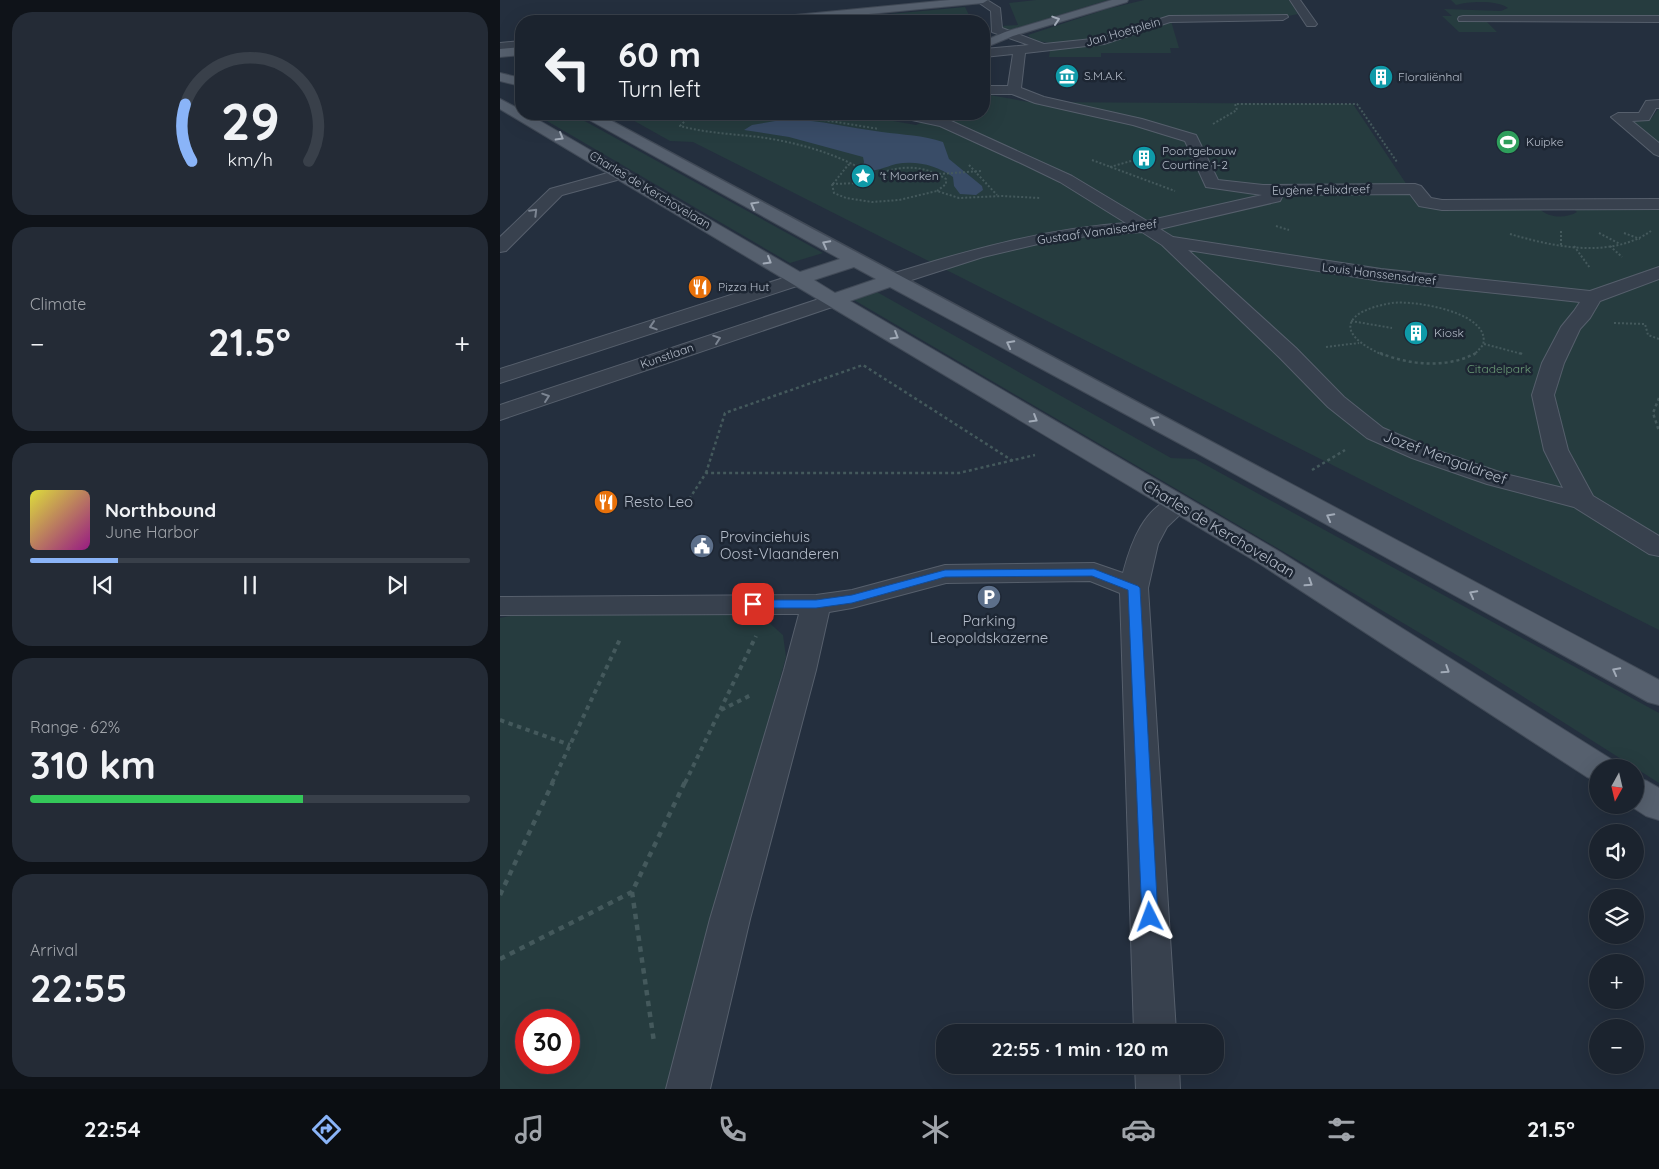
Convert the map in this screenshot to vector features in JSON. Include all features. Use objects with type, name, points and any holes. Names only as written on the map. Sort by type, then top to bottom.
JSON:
[{"type":"main road","points":[[826,15],[983,0]]},
{"type":"main road","points":[[990,42],[1010,34],[1123,0]]},
{"type":"main road","points":[[500,53],[515,60]]},
{"type":"main road","points":[[500,77],[515,81]]},
{"type":"main road","points":[[500,90],[515,91]]},
{"type":"main road","name":"Charles de Kerchovelaan","points":[[500,103],[515,112]]},
{"type":"main road","name":"Charles de Kerchovelaan","points":[[529,120],[1270,558],[1589,762]]},
{"type":"main road","points":[[600,120],[892,280],[1188,438],[1659,694]]},
{"type":"main road","points":[[799,279],[856,260]]},
{"type":"main road","points":[[834,300],[892,280]]},
{"type":"main road","points":[[1644,797],[1659,806]]},
{"type":"street","points":[[980,0],[996,10],[996,30],[1010,34]]},
{"type":"street","points":[[1295,0],[1312,24]]},
{"type":"street","name":"Jan Hoetplein","points":[[990,53],[1104,41],[1139,28],[1171,24],[1283,17]]},
{"type":"street","points":[[1463,19],[1659,19]]},
{"type":"street","name":"Jan Hoetplein","points":[[1010,34],[1048,48]]},
{"type":"street","points":[[500,47],[515,46]]},
{"type":"street","points":[[1014,90],[1020,51]]},
{"type":"street","points":[[990,90],[1014,90],[1040,100],[1111,115],[1191,138]]},
{"type":"street","points":[[1659,104],[1651,104],[1644,117],[1618,118],[1659,151]]},
{"type":"street","name":"Jozef Mengaldreef","points":[[934,120],[1022,158],[1098,198],[1168,240],[1221,288],[1336,402],[1375,433],[1421,452],[1496,478],[1583,501],[1659,548]]},
{"type":"street","name":"Eugène Felixdreef","points":[[1191,138],[1212,184],[1263,190],[1415,189]]},
{"type":"street","points":[[500,247],[556,192],[622,174]]},
{"type":"street","name":"Gustaaf Vanaisedreef","points":[[892,280],[978,253],[1038,239],[1087,231],[1144,227],[1272,198],[1333,189]]},
{"type":"street","points":[[1415,189],[1425,202],[1442,205],[1659,204]]},
{"type":"street","name":"Louis Hanssensdreef","points":[[1168,240],[1259,257],[1588,306]]},
{"type":"street","points":[[1583,501],[1556,450],[1543,395],[1553,363],[1571,327],[1588,306],[1659,273]]},
{"type":"street","points":[[500,376],[799,279]]},
{"type":"street","name":"Kunstlaan","points":[[500,413],[834,300]]},
{"type":"street","points":[[1156,1024],[1134,588],[1144,544],[1156,523],[1178,504]]},
{"type":"street","points":[[500,606],[816,604],[852,599],[945,574],[1094,572],[1134,588]]},
{"type":"street","points":[[688,1089],[730,919],[800,670],[816,604]]},
{"type":"street","points":[[1157,1074],[1158,1089]]},
{"type":"path","points":[[1191,138],[1237,110],[1235,104],[1357,104],[1415,189]]},
{"type":"path","points":[[686,120],[680,126],[696,131],[777,140],[833,155],[858,167],[856,170]]},
{"type":"path","points":[[824,120],[886,130]]},
{"type":"path","points":[[1089,158],[1224,209]]},
{"type":"path","points":[[832,184],[848,165],[852,164]]},
{"type":"path","points":[[832,184],[834,193],[845,199],[861,202],[918,196],[937,191],[946,184],[946,179],[926,168],[898,167],[887,171]]},
{"type":"path","points":[[939,174],[967,172]]},
{"type":"path","points":[[832,184],[859,183],[861,179]]},
{"type":"path","points":[[937,191],[947,197],[968,199],[998,196],[1079,201],[1098,198]]},
{"type":"path","points":[[1574,246],[1590,268]]},
{"type":"path","points":[[1394,303],[1428,305],[1452,312],[1471,321],[1480,328],[1484,336],[1484,344],[1474,354],[1456,361],[1431,363],[1404,360],[1386,356],[1360,343],[1353,336],[1350,328],[1351,322],[1356,315],[1378,306],[1394,303]]},
{"type":"path","points":[[1588,306],[1609,322],[1644,324],[1648,335],[1659,339]]},
{"type":"path","points":[[1351,322],[1392,328]]},
{"type":"path","points":[[1484,344],[1553,363]]},
{"type":"path","points":[[686,504],[706,473],[725,413],[863,365],[1012,461]]},
{"type":"path","points":[[1659,398],[1653,413],[1659,431]]},
{"type":"path","points":[[1279,489],[1375,433]]},
{"type":"path","points":[[706,473],[959,473],[1077,444]]},
{"type":"path","points":[[655,1048],[632,892],[772,604]]},
{"type":"path","points":[[500,895],[636,605]]},
{"type":"path","points":[[500,720],[570,744]]},
{"type":"path","points":[[500,959],[632,892]]},
{"type":"green space","points":[[1036,0],[1108,0],[1007,31],[1000,26],[1018,25],[1009,3]]},
{"type":"green space","points":[[1144,0],[1289,0],[1298,14],[1288,16],[1164,17],[1107,37],[1072,42],[1040,42],[1028,35],[1107,9]]},
{"type":"green space","points":[[1451,0],[1659,0],[1659,21],[1486,21],[1497,32],[1459,32],[1442,16],[1452,16],[1444,9],[1501,11],[1508,8],[1503,5],[1483,2],[1456,5]]},
{"type":"green space","points":[[965,7],[969,15],[892,15],[890,14]]},
{"type":"green space","points":[[1171,21],[1179,48],[1170,48],[1171,53],[1101,53],[1101,57],[1049,57],[1050,51],[1047,50],[1094,45]]},
{"type":"green space","name":"Citadelpark","points":[[990,95],[1029,102],[1353,104],[1419,203],[1539,208],[1552,216],[1568,216],[1577,212],[1573,208],[1659,208],[1659,630],[693,142],[670,141],[633,120],[888,120],[916,125],[927,120],[990,120]]},
{"type":"green space","points":[[1659,108],[1659,144],[1630,121],[1634,119],[1651,119]]},
{"type":"green space","points":[[545,120],[583,120],[823,253],[790,263]]},
{"type":"green space","points":[[877,292],[1171,458],[1195,459],[1659,713],[1659,783],[1644,773],[1644,759],[1621,759],[1470,663],[854,300]]},
{"type":"green space","points":[[742,611],[766,620],[783,635],[786,657],[666,1089],[500,1089],[500,618],[520,614]]},
{"type":"water","points":[[781,120],[811,121],[943,142],[949,159],[982,186],[983,190],[976,195],[960,194],[954,186],[953,177],[940,169],[926,164],[903,163],[875,170],[861,171],[864,162],[863,157],[789,137],[744,130],[752,125]]},
{"type":"place","name":"S.M.A.K.","points":[[1067,76]]},
{"type":"place","name":"Floraliënhal","points":[[1381,77]]},
{"type":"place","name":"Kuipke","points":[[1508,142]]},
{"type":"place","name":"Poortgebouw Courtine 1-2","points":[[1144,158]]},
{"type":"place","name":"'t Moorken","points":[[863,176]]},
{"type":"place","name":"Pizza Hut","points":[[700,287]]},
{"type":"place","name":"Kiosk","points":[[1416,333]]},
{"type":"place","name":"Resto Leo","points":[[606,502]]},
{"type":"place","name":"Provinciehuis Oost-Vlaanderen","points":[[702,546]]},
{"type":"place","name":"Parking Leopoldskazerne","points":[[989,597]]},
{"type":"route","points":[[753,604],[816,604],[852,599],[945,574],[1094,572],[1134,588],[1150,917]]}]
